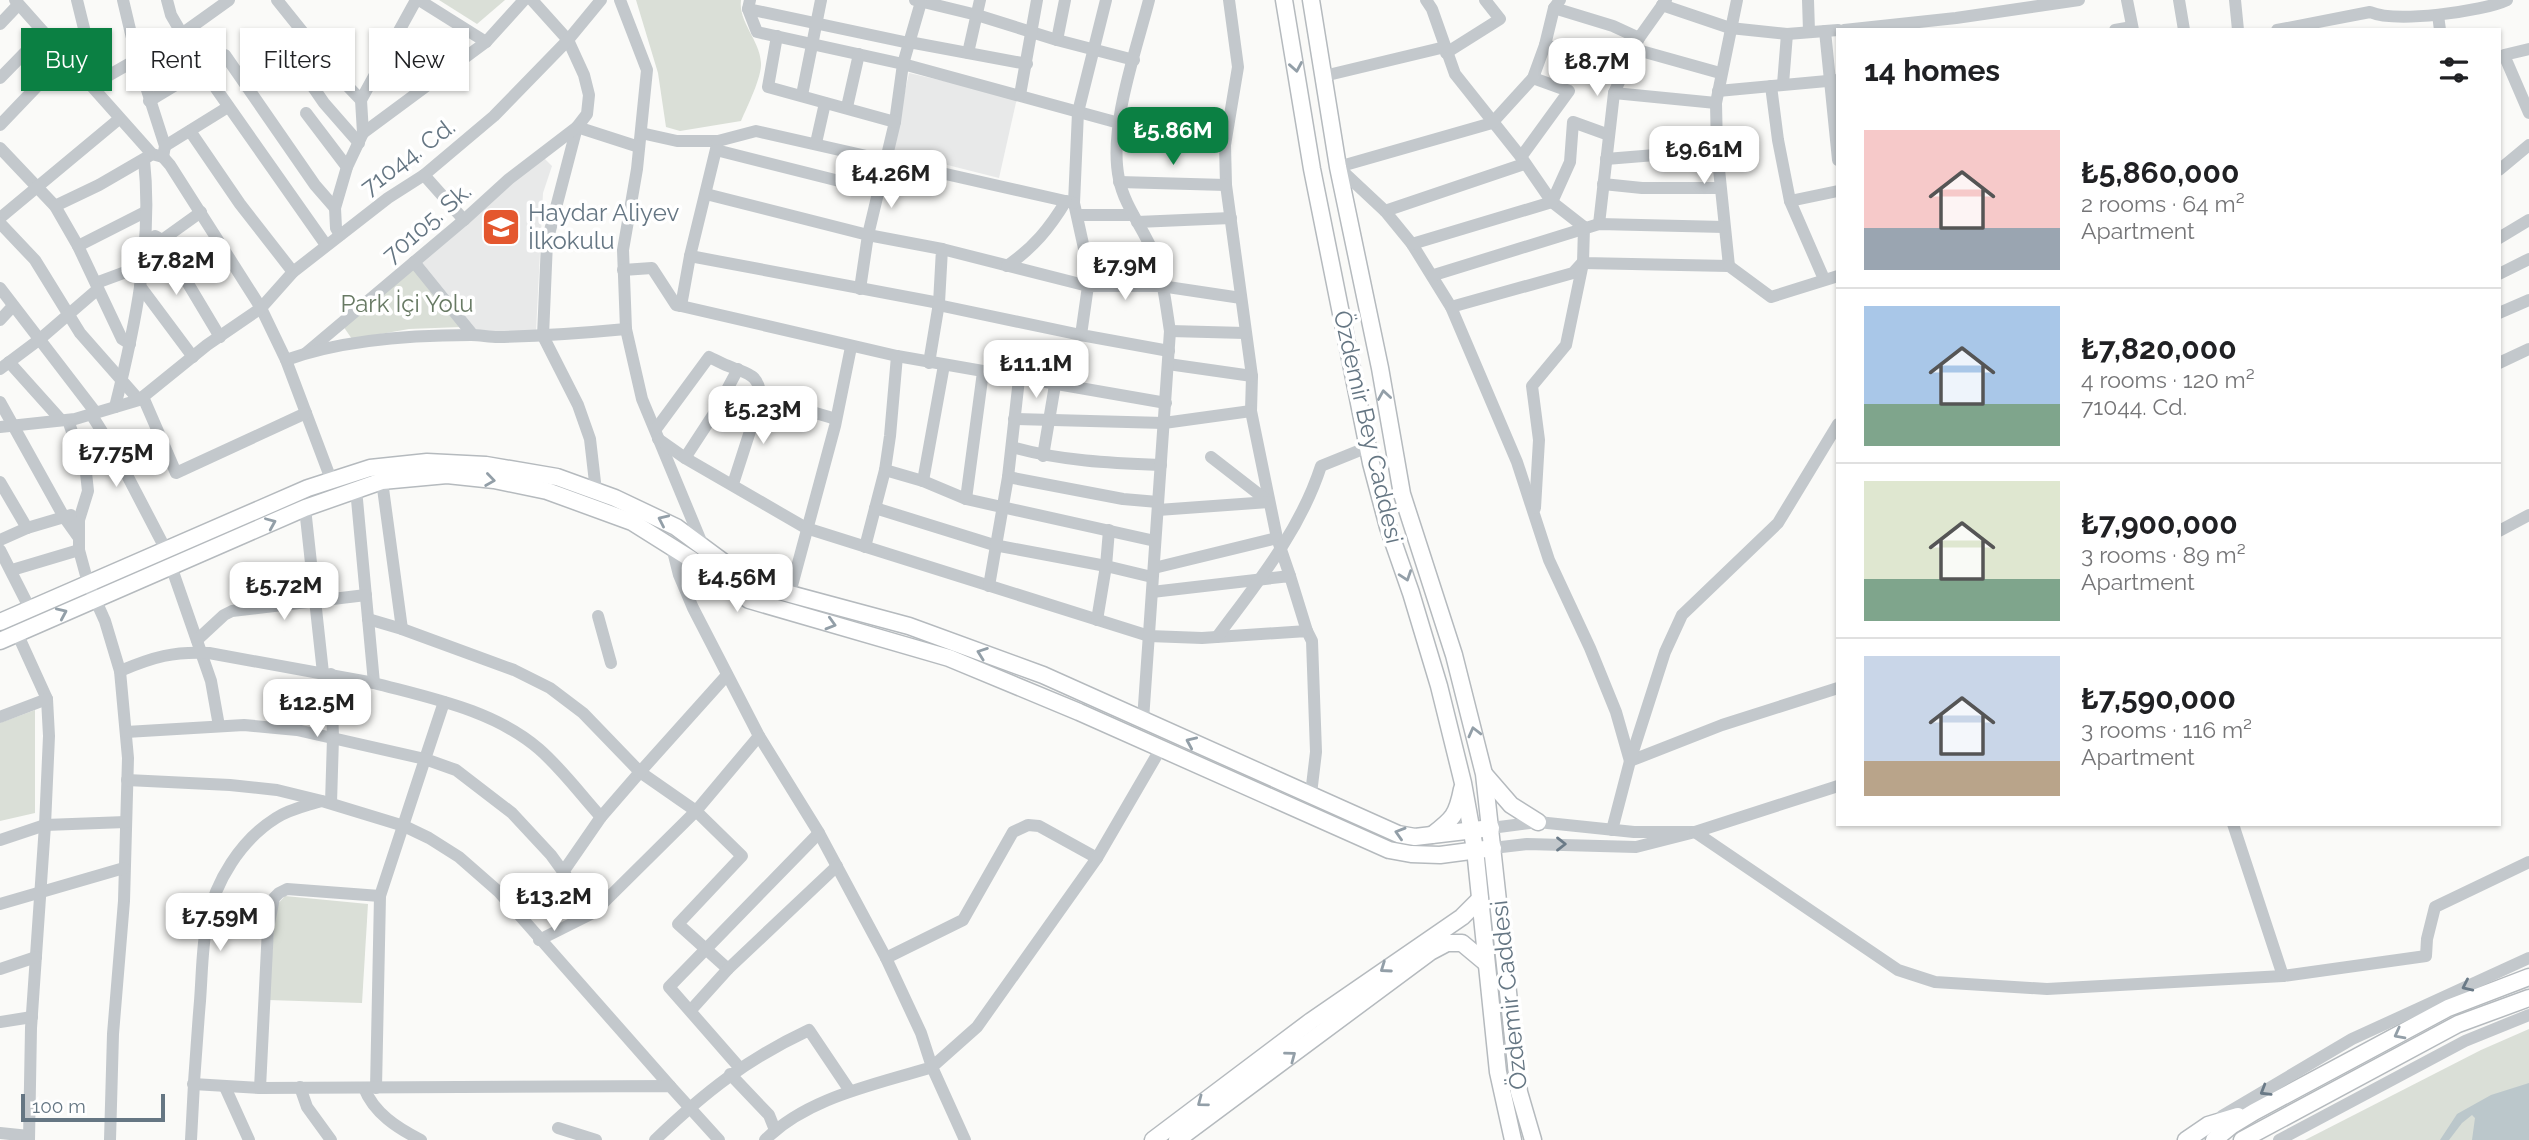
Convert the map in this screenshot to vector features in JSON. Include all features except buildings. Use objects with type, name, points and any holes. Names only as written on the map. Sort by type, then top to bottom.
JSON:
[{"type":"main road","name":"Özdemir Bey Caddesi","points":[[1284,0],[1312,169],[1368,447],[1388,527],[1439,686],[1463,783],[1475,849]]},
{"type":"main road","name":"Özdemir Caddesi","points":[[1311,0],[1338,167],[1380,368],[1402,494],[1454,655],[1484,774],[1519,1092],[1533,1140]]},
{"type":"main road","points":[[0,622],[308,488],[370,468],[439,463],[486,464],[557,477],[596,491],[676,527],[753,584],[909,626],[1043,675],[1398,834],[1416,837],[1491,828]]},
{"type":"main road","points":[[0,641],[305,508],[356,489],[382,481],[447,475],[494,480],[547,491],[632,522],[749,600],[949,658],[1161,748],[1388,850],[1440,855],[1493,848]]},
{"type":"main road","points":[[1484,774],[1511,805],[1538,822]]},
{"type":"main road","points":[[1432,835],[1451,821],[1459,803],[1463,783]]},
{"type":"main road","name":"Özdemir Caddesi","points":[[1475,849],[1498,1072],[1513,1140]]},
{"type":"main road","points":[[1153,1140],[1322,1013],[1462,917],[1480,899]]},
{"type":"main road","points":[[1177,1140],[1430,952],[1447,943],[1461,943],[1486,963]]},
{"type":"main road","points":[[2186,1140],[2231,1126],[2448,1008],[2529,977]]},
{"type":"main road","points":[[2249,1137],[2458,1024],[2529,998]]},
{"type":"street","points":[[78,0],[84,28]]},
{"type":"street","points":[[123,0],[130,28]]},
{"type":"street","points":[[167,0],[171,15],[180,28]]},
{"type":"street","points":[[190,28],[229,0]]},
{"type":"street","points":[[277,0],[338,76],[361,100]]},
{"type":"street","points":[[340,235],[336,228],[335,208],[347,167],[361,138],[361,100],[418,0],[486,42]]},
{"type":"street","points":[[361,138],[486,42],[524,0]]},
{"type":"street","points":[[532,0],[568,40],[584,75],[589,95],[587,114],[577,127],[547,242],[543,336],[578,405],[590,439],[596,491]]},
{"type":"street","name":"71044. Cd.","points":[[141,398],[261,308],[293,272],[388,198],[425,175],[494,116],[568,40],[601,0]]},
{"type":"street","points":[[620,0],[647,70],[639,147],[622,250],[626,329],[642,399],[703,546]]},
{"type":"street","points":[[802,95],[821,0]]},
{"type":"street","points":[[968,52],[980,0]]},
{"type":"street","points":[[1020,95],[1037,0]]},
{"type":"street","points":[[1057,40],[1065,0]]},
{"type":"street","points":[[1080,335],[1087,286],[1085,253],[1073,206],[1078,112],[1106,0]]},
{"type":"street","points":[[1143,720],[1170,331],[1152,251],[1119,182],[1115,151],[1119,123],[1149,0]]},
{"type":"street","points":[[1229,0],[1238,67],[1225,145],[1226,185],[1252,376],[1251,411],[1279,543],[1312,640],[1316,752],[1311,794]]},
{"type":"street","points":[[1426,0],[1432,9],[1455,74],[1552,202],[1584,227]]},
{"type":"street","points":[[1324,76],[1446,50],[1500,19],[1487,0]]},
{"type":"street","points":[[1728,266],[1717,150],[1717,97],[1737,0],[1749,0]]},
{"type":"street","points":[[1808,0],[1809,31]]},
{"type":"street","points":[[1882,28],[1957,24],[2080,0]]},
{"type":"street","points":[[2127,0],[2132,28]]},
{"type":"street","points":[[2179,0],[2184,28]]},
{"type":"street","points":[[2235,0],[2238,28]]},
{"type":"street","points":[[2290,28],[2375,15],[2438,15],[2507,0]]},
{"type":"street","points":[[860,289],[868,235],[895,122],[903,64],[917,1],[945,4],[1057,40],[1134,60]]},
{"type":"street","points":[[0,24],[17,2],[40,28]]},
{"type":"street","points":[[1599,224],[1614,93],[1636,43],[1664,2],[1730,28],[1787,34],[1831,30],[1835,123]]},
{"type":"street","points":[[1338,167],[1492,123],[1533,78],[1557,4],[1613,26],[1636,43],[1720,73]]},
{"type":"street","points":[[749,5],[817,24],[1027,64]]},
{"type":"street","points":[[749,5],[757,32],[903,64],[1119,123]]},
{"type":"street","points":[[2438,15],[2440,28]]},
{"type":"street","points":[[1787,34],[1777,85],[1777,140],[1790,201],[1824,279]]},
{"type":"street","points":[[777,36],[768,87],[895,122]]},
{"type":"street","points":[[1545,45],[1626,68]]},
{"type":"street","points":[[2529,49],[2504,55],[2529,113]]},
{"type":"street","points":[[847,107],[859,54]]},
{"type":"street","points":[[226,56],[240,77]]},
{"type":"street","points":[[0,78],[21,57]]},
{"type":"street","points":[[1385,211],[1522,160],[1569,91],[1533,78]]},
{"type":"street","points":[[1614,93],[1717,97],[1777,85],[1833,81]]},
{"type":"street","points":[[0,125],[32,91]]},
{"type":"street","points":[[97,91],[119,119],[156,154],[201,212],[261,308],[286,360],[332,482]]},
{"type":"street","points":[[115,407],[140,286],[145,212],[156,154],[146,91]]},
{"type":"street","points":[[149,101],[166,91]]},
{"type":"street","points":[[217,91],[326,245]]},
{"type":"street","points":[[249,91],[315,185],[335,208]]},
{"type":"street","points":[[316,91],[324,103],[361,138]]},
{"type":"street","points":[[816,143],[825,103]]},
{"type":"street","points":[[55,206],[156,154],[228,107]]},
{"type":"street","points":[[306,113],[347,167]]},
{"type":"street","points":[[119,119],[0,220],[35,260],[80,333],[121,380],[141,398],[176,473],[306,413]]},
{"type":"street","points":[[1412,244],[1552,202],[1570,162],[1573,122],[1608,135]]},
{"type":"street","points":[[577,127],[639,147]]},
{"type":"street","name":"70105. Sk.","points":[[306,353],[509,179],[577,127]]},
{"type":"street","points":[[190,131],[240,204],[293,272]]},
{"type":"street","points":[[717,145],[756,131],[816,143],[1073,206],[1135,218],[1231,218]]},
{"type":"street","points":[[640,133],[677,141],[717,145],[879,191]]},
{"type":"street","points":[[681,306],[717,145]]},
{"type":"street","points":[[2501,168],[2529,145]]},
{"type":"street","points":[[0,148],[55,206],[78,246],[122,339],[130,344]]},
{"type":"street","points":[[1606,159],[1717,150]]},
{"type":"street","points":[[1338,167],[1385,211],[1412,244],[1434,275],[1451,307],[1517,462],[1549,560],[1616,712],[1630,761]]},
{"type":"street","points":[[425,175],[464,220]]},
{"type":"street","points":[[1119,182],[1226,185]]},
{"type":"street","points":[[1603,184],[1642,188],[1720,188]]},
{"type":"street","points":[[1790,201],[1836,191]]},
{"type":"street","points":[[706,194],[1087,286],[1161,286],[1241,298]]},
{"type":"street","points":[[1007,266],[1030,249],[1073,206]]},
{"type":"street","points":[[78,246],[145,212]]},
{"type":"street","points":[[162,240],[201,212]]},
{"type":"street","points":[[2501,237],[2529,220]]},
{"type":"street","points":[[1434,275],[1599,224],[1724,227]]},
{"type":"street","points":[[1534,515],[1539,440],[1532,386],[1566,345],[1583,263],[1584,227]]},
{"type":"street","points":[[144,234],[162,240],[220,338]]},
{"type":"street","points":[[929,363],[938,304],[942,249]]},
{"type":"street","points":[[1085,253],[1152,251]]},
{"type":"street","points":[[691,256],[938,304],[1252,376]]},
{"type":"street","points":[[2501,273],[2529,259]]},
{"type":"street","points":[[414,262],[473,335]]},
{"type":"street","points":[[1451,307],[1573,273],[1583,263],[1728,266],[1771,297],[1836,276]]},
{"type":"street","points":[[79,544],[82,512],[88,491],[86,473],[65,420],[5,365],[40,338],[97,286],[142,266]]},
{"type":"street","points":[[623,270],[652,268],[676,305],[929,363],[1166,402]]},
{"type":"street","points":[[140,286],[193,357]]},
{"type":"street","points":[[0,288],[40,338],[93,414],[166,550]]},
{"type":"street","points":[[2501,312],[2529,300]]},
{"type":"street","points":[[0,320],[13,306]]},
{"type":"street","points":[[286,360],[306,353],[387,339],[473,335],[543,336],[626,329]]},
{"type":"street","points":[[1170,331],[1245,333]]},
{"type":"street","points":[[790,593],[836,419],[850,347]]},
{"type":"street","points":[[2501,362],[2529,349]]},
{"type":"street","points":[[865,547],[885,470],[897,356]]},
{"type":"street","points":[[657,434],[709,357],[750,372],[759,386],[761,397],[733,484]]},
{"type":"street","points":[[923,481],[944,365]]},
{"type":"street","points":[[685,458],[715,412],[738,369]]},
{"type":"street","points":[[966,499],[983,372]]},
{"type":"street","points":[[989,586],[994,545],[1008,477],[1019,379]]},
{"type":"street","points":[[1043,456],[1055,385]]},
{"type":"street","points":[[761,397],[836,419]]},
{"type":"street","points":[[6,426],[65,420],[141,398]]},
{"type":"street","points":[[0,402],[6,426],[79,544],[88,583],[105,621],[120,671],[127,780],[110,1140]]},
{"type":"street","points":[[1014,419],[1164,424],[1251,411]]},
{"type":"street","points":[[1612,830],[1630,761],[1665,652],[1682,615],[1778,523],[1836,427]]},
{"type":"street","points":[[657,434],[685,458],[806,527],[1149,636],[1217,637],[1307,631]]},
{"type":"street","points":[[1012,447],[1043,456],[1093,462],[1161,465]]},
{"type":"street","points":[[1217,637],[1259,580],[1279,543],[1311,497],[1321,466],[1368,447]]},
{"type":"street","points":[[1211,457],[1269,502]]},
{"type":"street","points":[[885,470],[923,481],[966,499],[1155,541]]},
{"type":"street","points":[[1008,477],[1158,506],[1269,502]]},
{"type":"street","points":[[382,481],[402,629]]},
{"type":"street","points":[[0,482],[27,528]]},
{"type":"street","points":[[356,489],[374,682]]},
{"type":"street","points":[[305,508],[333,738],[326,802]]},
{"type":"street","points":[[875,508],[994,545],[1153,573],[1279,543]]},
{"type":"street","points":[[0,540],[27,528],[82,512]]},
{"type":"street","points":[[2501,530],[2529,515]]},
{"type":"street","points":[[1097,620],[1109,530]]},
{"type":"street","points":[[12,570],[79,544]]},
{"type":"street","points":[[672,547],[686,592],[759,736],[819,833],[886,958],[921,1032],[932,1068],[965,1140]]},
{"type":"street","points":[[0,550],[30,609]]},
{"type":"street","points":[[171,566],[211,681],[219,726]]},
{"type":"street","points":[[1152,592],[1290,576]]},
{"type":"street","points":[[197,640],[232,611],[366,595]]},
{"type":"street","points":[[598,616],[611,663]]},
{"type":"street","points":[[369,619],[514,670],[550,688],[583,713],[640,772],[696,811],[742,856],[678,924],[729,970]]},
{"type":"street","points":[[0,1133],[29,1138],[32,1017],[45,825],[47,699],[17,633]]},
{"type":"street","points":[[120,671],[166,654],[202,653],[374,682],[444,702],[493,722],[538,748],[601,817]]},
{"type":"street","points":[[563,872],[601,817],[727,674]]},
{"type":"street","points":[[1630,761],[1721,725],[1836,689]]},
{"type":"street","points":[[0,717],[47,699]]},
{"type":"street","points":[[421,1140],[380,1113],[372,1104],[370,1088],[380,896],[444,702]]},
{"type":"street","points":[[126,732],[219,726],[298,730],[425,759],[456,769],[512,813],[563,872],[593,913]]},
{"type":"street","points":[[539,940],[593,913],[696,811],[759,736]]},
{"type":"street","points":[[765,1140],[775,1130],[815,1105],[850,1091],[932,1068],[977,1027],[1097,858],[1161,748]]},
{"type":"street","points":[[127,780],[266,789],[326,802],[404,826],[459,857],[499,892],[719,1140]]},
{"type":"street","points":[[1493,848],[1550,844],[1636,847],[1695,832],[1836,787]]},
{"type":"street","points":[[191,1140],[206,924],[218,887],[238,854],[258,832],[294,809],[326,802]]},
{"type":"street","points":[[0,840],[45,825],[126,822]]},
{"type":"street","points":[[1491,828],[1538,822],[1612,830],[1695,832],[1898,970],[1935,982],[2048,989],[2283,976],[2426,956],[2435,907],[2529,862]]},
{"type":"street","points":[[886,958],[963,920],[1013,832],[1019,828],[1039,826],[1097,858]]},
{"type":"street","points":[[2234,826],[2283,976]]},
{"type":"street","points":[[775,1130],[769,1115],[691,1010],[669,987],[819,833]]},
{"type":"street","points":[[691,1010],[837,866]]},
{"type":"street","points":[[0,904],[124,868]]},
{"type":"street","points":[[260,1087],[268,928],[274,898],[279,893],[297,889],[380,896]]},
{"type":"street","points":[[0,969],[36,957]]},
{"type":"street","points":[[2211,1132],[2352,1039],[2529,958]]},
{"type":"street","points":[[2279,1140],[2465,1041],[2529,1016]]},
{"type":"street","points":[[0,1022],[32,1017]]},
{"type":"street","points":[[655,1140],[689,1107],[735,1071],[772,1047],[809,1030],[850,1091]]},
{"type":"street","points":[[193,1084],[225,1087],[370,1088],[670,1086]]},
{"type":"street","points":[[225,1087],[249,1140]]},
{"type":"street","points":[[300,1087],[307,1107],[331,1140]]},
{"type":"street","points":[[558,1128],[596,1140]]},
{"type":"shaded area","points":[[909,73],[1017,98],[999,178],[892,151]]},
{"type":"shaded area","name":"Haydar Aliyev İlkokulu","points":[[543,157],[552,166],[543,193],[536,332],[479,333],[420,260]]},
{"type":"shaded area","points":[[2529,1083],[2529,1140],[2472,1140],[2475,1118],[2472,1115],[2449,1140],[2440,1140],[2457,1114],[2491,1095]]},
{"type":"green space","points":[[439,0],[505,0],[477,24]]},
{"type":"green space","points":[[636,0],[741,0],[743,16],[760,55],[761,69],[741,121],[680,131],[666,127],[658,73]]},
{"type":"green space","name":"Park İçi Yolu","points":[[411,266],[461,327],[409,329],[352,339],[343,326]]},
{"type":"green space","points":[[35,710],[35,813],[0,821],[0,723]]},
{"type":"green space","points":[[285,896],[368,904],[362,1003],[268,1000],[276,906]]},
{"type":"green space","points":[[2529,1029],[2529,1140],[2305,1140],[2481,1050]]},
{"type":"place","name":"Haydar Aliyev İlkokulu","points":[[501,227]]}]
